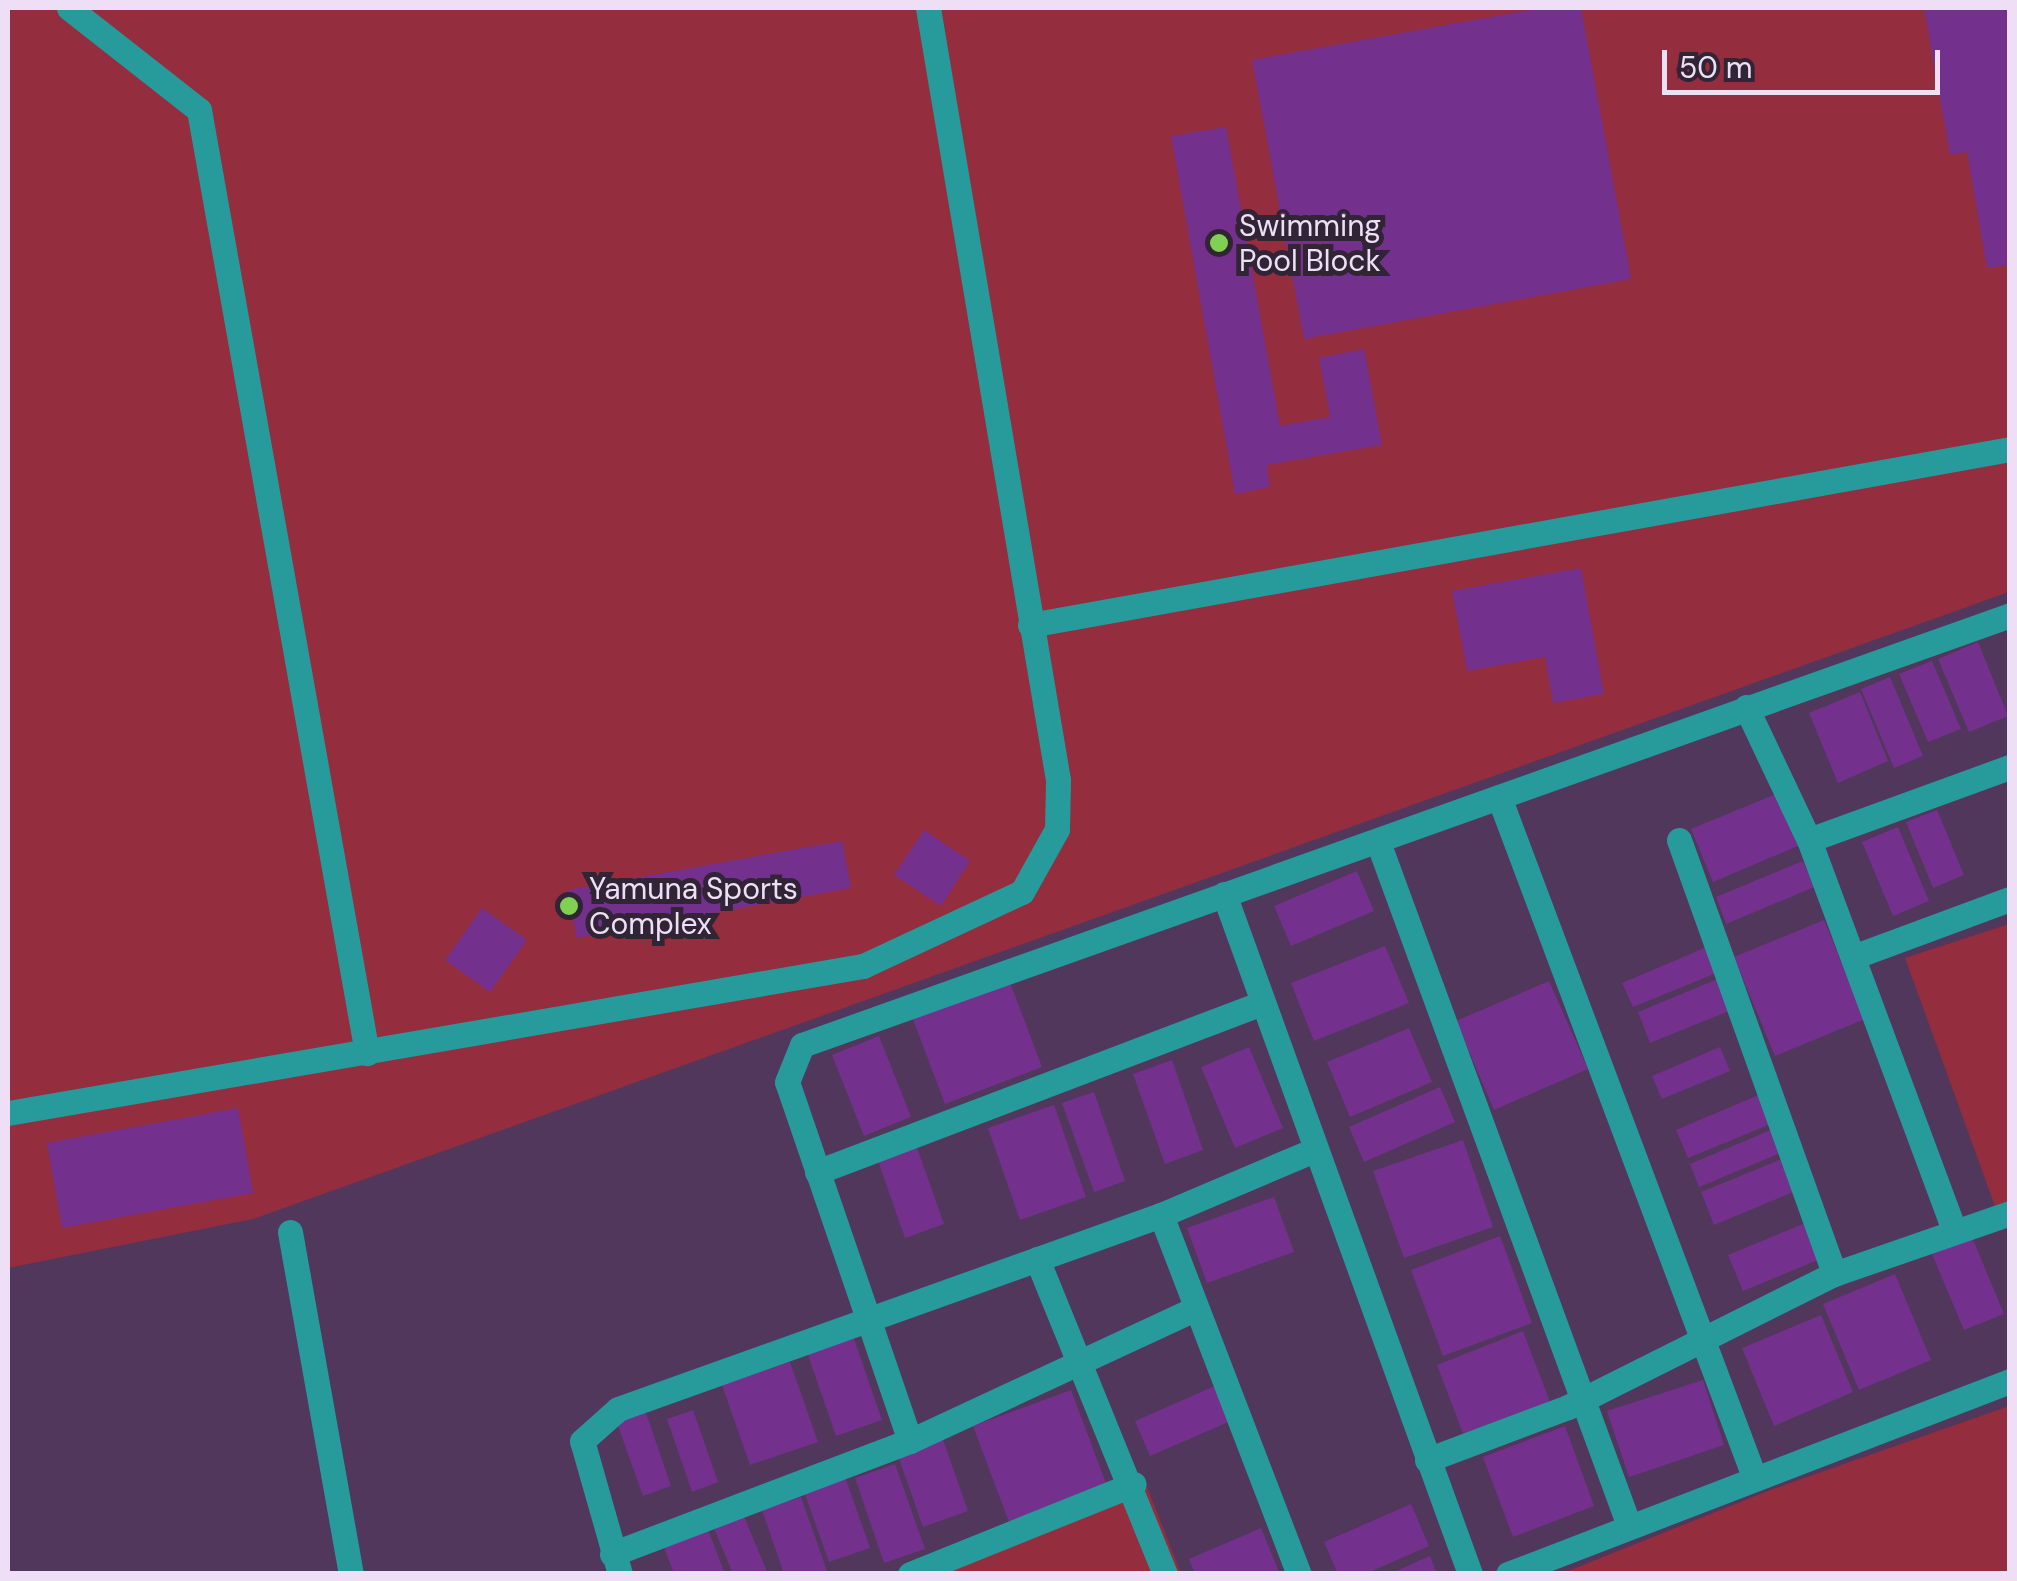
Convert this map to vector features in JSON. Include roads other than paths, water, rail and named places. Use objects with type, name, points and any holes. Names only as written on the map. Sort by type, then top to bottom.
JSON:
[{"type":"street","points":[[69,8],[199,110],[367,1053]]},
{"type":"street","points":[[8,1113],[863,966],[1022,892],[1057,829],[1030,625],[928,8]]},
{"type":"street","points":[[1030,625],[2010,450]]},
{"type":"street","points":[[910,1440],[787,1082],[802,1045],[2010,615]]},
{"type":"street","points":[[1746,707],[1809,840],[1954,1230]]},
{"type":"street","points":[[1809,840],[2010,766]]},
{"type":"street","points":[[1499,797],[1547,904],[1753,1474]]},
{"type":"street","points":[[1679,840],[1834,1274]]},
{"type":"street","points":[[1378,842],[1628,1523]]},
{"type":"street","points":[[1224,894],[1470,1574]]},
{"type":"street","points":[[1853,957],[2010,899]]},
{"type":"street","points":[[817,1172],[1261,1002]]},
{"type":"street","points":[[1196,1308],[1079,1366],[616,1564],[582,1452],[604,1419],[1161,1215],[1314,1150]]},
{"type":"street","points":[[1427,1460],[1583,1399],[1834,1274],[2010,1213]]},
{"type":"street","points":[[1161,1215],[1299,1574]]},
{"type":"street","points":[[290,1232],[351,1574]]},
{"type":"street","points":[[1037,1258],[1079,1366],[1134,1484],[1165,1574]]},
{"type":"street","points":[[1508,1574],[1753,1474],[2010,1381]]},
{"type":"street","points":[[910,1574],[1134,1484]]},
{"type":"place","name":"Swimming Pool Block","points":[[1219,243]]},
{"type":"place","name":"Yamuna Sports Complex","points":[[569,906]]}]
